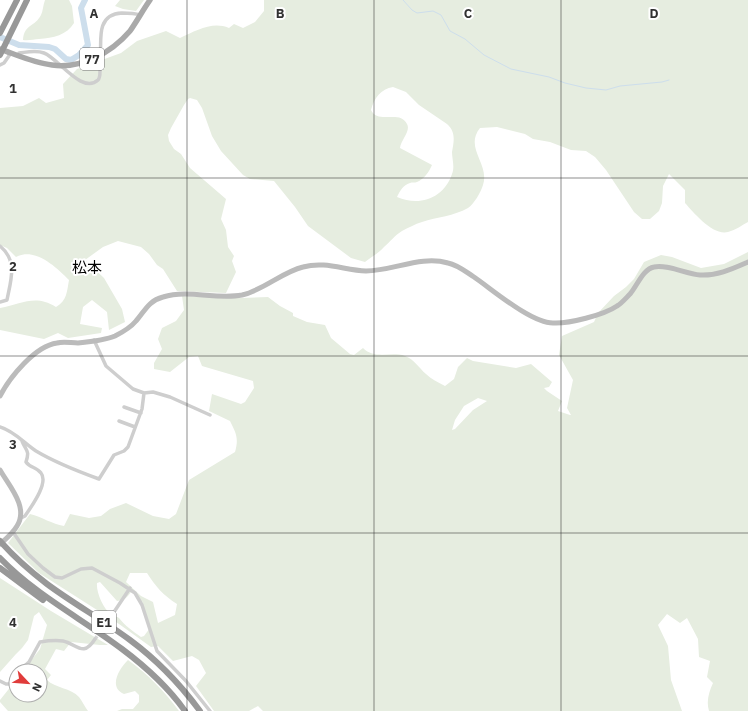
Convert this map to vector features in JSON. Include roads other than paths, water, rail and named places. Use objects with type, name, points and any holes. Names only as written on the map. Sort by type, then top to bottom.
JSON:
[{"type":"highway","points":[[0,33],[17,0]]},
{"type":"highway","points":[[0,55],[26,2]]},
{"type":"highway","name":"E1","points":[[0,541],[17,559],[44,582],[109,625],[146,652],[175,680],[200,711]]},
{"type":"highway","name":"E1","points":[[0,558],[24,581],[114,643],[142,665],[167,689],[185,711]]},
{"type":"highway","points":[[0,568],[38,597],[70,614]]},
{"type":"main road","name":"77","points":[[0,49],[44,64],[62,66],[86,62],[101,56],[119,43],[131,30],[150,0]]},
{"type":"street","points":[[19,56],[20,53],[35,51],[44,53],[53,57],[75,79],[82,82],[91,83],[98,80],[99,77],[101,30],[104,21],[109,16],[115,14],[134,13],[140,15]]},
{"type":"street","points":[[0,65],[4,63],[11,53]]},
{"type":"street","points":[[0,246],[11,258],[12,274],[7,300],[0,302]]},
{"type":"street","points":[[0,396],[14,375],[38,350],[58,342],[78,343],[115,336],[135,322],[144,309],[153,301],[163,296],[183,293],[228,296],[243,295],[255,291],[302,267],[319,264],[367,271],[432,260],[450,263],[464,270],[528,315],[543,322],[554,324],[581,319],[608,311],[618,305],[631,293],[644,274],[653,267],[662,267],[700,275],[716,274],[748,262]]},
{"type":"street","points":[[94,340],[106,366],[133,389],[144,393],[153,392],[170,397],[210,415]]},
{"type":"street","points":[[0,427],[8,430],[55,462],[99,479],[114,455],[124,451],[128,447],[141,412],[144,393]]},
{"type":"street","points":[[124,406],[141,412]]},
{"type":"street","points":[[119,421],[135,427]]},
{"type":"street","points":[[21,518],[25,516],[40,492],[43,480],[42,474],[37,469],[29,466],[26,462],[29,454],[22,440]]},
{"type":"street","points":[[0,470],[21,508],[21,518],[17,527],[0,544]]},
{"type":"street","points":[[13,532],[28,554],[55,577],[62,578],[81,569],[92,568],[130,588],[135,593],[142,605],[157,651],[186,681],[210,711]]},
{"type":"street","points":[[110,618],[130,588]]},
{"type":"street","points":[[28,663],[40,642],[63,641],[75,648],[87,648],[95,639]]},
{"type":"waterway","points":[[0,37],[19,45],[49,47],[55,49],[66,59],[71,60],[79,55],[88,45],[81,8],[85,0]]},
{"type":"waterway","points":[[403,0],[412,10],[417,13],[433,11],[441,15],[450,31],[465,39],[484,55],[511,69],[549,77],[586,88],[606,90],[620,86],[669,80]]},
{"type":"tunnel","points":[[95,639],[110,618]]},
{"type":"district","name":"松本","points":[[87,267]]}]
